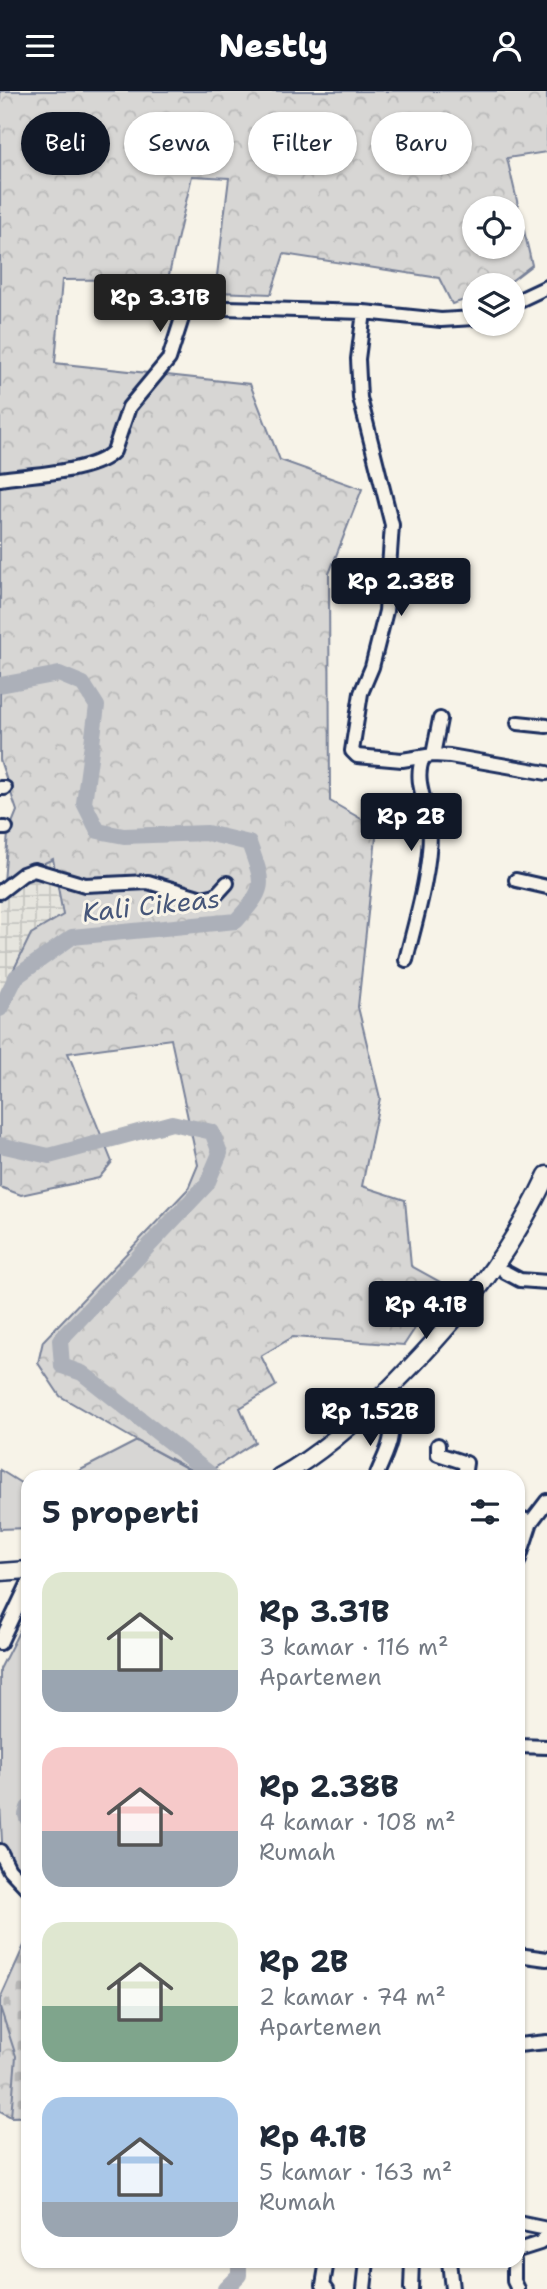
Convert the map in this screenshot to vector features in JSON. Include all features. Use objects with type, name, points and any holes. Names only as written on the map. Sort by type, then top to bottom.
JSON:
[{"type":"main road","points":[[296,1470],[382,1411],[452,1341],[497,1276],[547,1175]]},
{"type":"main road","points":[[294,1470],[375,1403],[443,1335],[526,1240],[547,1198]]},
{"type":"main road","points":[[0,1561],[21,1560]]},
{"type":"main road","points":[[0,1572],[21,1570]]},
{"type":"street","points":[[525,298],[547,288]]},
{"type":"street","points":[[0,479],[78,469],[109,456],[114,451],[129,407],[169,359],[183,316],[190,307],[364,312],[442,320],[462,319]]},
{"type":"street","points":[[364,312],[358,359],[360,398],[389,506],[391,524],[386,611],[372,667],[360,693],[352,751],[357,756],[366,758],[468,758],[547,773]]},
{"type":"street","points":[[406,960],[422,893],[430,842],[430,828],[419,777],[440,719]]},
{"type":"street","points":[[518,723],[547,726]]},
{"type":"street","points":[[0,892],[23,874],[34,870],[77,884],[96,886],[148,882],[202,898],[216,895],[227,883]]},
{"type":"street","points":[[516,880],[547,887]]},
{"type":"street","points":[[497,1276],[547,1282]]},
{"type":"street","points":[[379,1470],[392,1430],[389,1419],[382,1411]]},
{"type":"street","points":[[438,1445],[438,1454],[466,1463],[465,1470]]},
{"type":"street","points":[[525,1541],[531,1523],[547,1501]]},
{"type":"street","points":[[525,1520],[531,1523]]},
{"type":"street","points":[[0,1643],[21,1599]]},
{"type":"street","points":[[525,1746],[547,1747]]},
{"type":"street","points":[[0,1851],[9,1869],[21,1882]]},
{"type":"street","points":[[525,1956],[547,1959]]},
{"type":"street","points":[[525,2044],[547,2042]]},
{"type":"street","points":[[525,2224],[547,2229]]},
{"type":"street","points":[[525,2248],[540,2243],[547,2235]]},
{"type":"street","points":[[326,2268],[323,2285],[327,2289]]},
{"type":"street","points":[[364,2289],[367,2268]]},
{"type":"street","points":[[411,2289],[412,2268]]},
{"type":"street","points":[[450,2268],[452,2289]]},
{"type":"street","points":[[514,2268],[517,2289]]},
{"type":"shaded area","points":[[53,859],[63,915],[31,934],[0,998],[0,884]]},
{"type":"green space","points":[[0,91],[547,91],[547,152],[507,158],[516,196],[462,196],[462,259],[525,259],[525,235],[532,265],[522,273],[462,273],[462,301],[452,304],[439,278],[284,254],[271,294],[215,292],[229,178],[192,176],[168,279],[62,280],[55,363],[250,384],[280,460],[362,489],[329,574],[330,801],[377,828],[358,1007],[380,1098],[362,1186],[405,1200],[411,1266],[444,1284],[404,1345],[293,1337],[261,1356],[276,1386],[240,1408],[255,1442],[211,1470],[191,1470],[60,1396],[38,1363],[43,1341],[188,1189],[198,1165],[171,1039],[68,1053],[112,1162],[99,1178],[21,1195],[0,1187],[0,998],[31,934],[63,915],[53,859],[4,882],[8,833],[17,811],[0,760]]},
{"type":"green space","points":[[137,1441],[190,1470],[81,1470]]},
{"type":"green space","points":[[0,1470],[21,1483],[21,1528],[0,1529]]},
{"type":"green space","points":[[21,1628],[21,1881],[3,1860],[0,1805],[0,1669]]},
{"type":"green space","points":[[21,1952],[21,2116],[11,2117],[16,2056],[0,2007],[0,1999]]},
{"type":"green space","points":[[21,1986],[21,2116],[11,2117],[0,2111],[0,2003]]},
{"type":"waterway","name":"Kali Cikeas","points":[[0,685],[59,674],[83,684],[97,706],[84,803],[98,831],[124,836],[207,833],[249,843],[260,877],[258,892],[236,921],[72,937],[16,977],[0,1009]]},
{"type":"waterway","name":"Kali Cikeas","points":[[0,1145],[49,1156],[172,1123],[212,1132],[220,1153],[207,1184],[60,1340],[62,1366],[82,1373],[205,1470]]},
{"type":"waterway","name":"Kali Cikeas","points":[[225,2289],[239,2275],[239,2268]]}]
